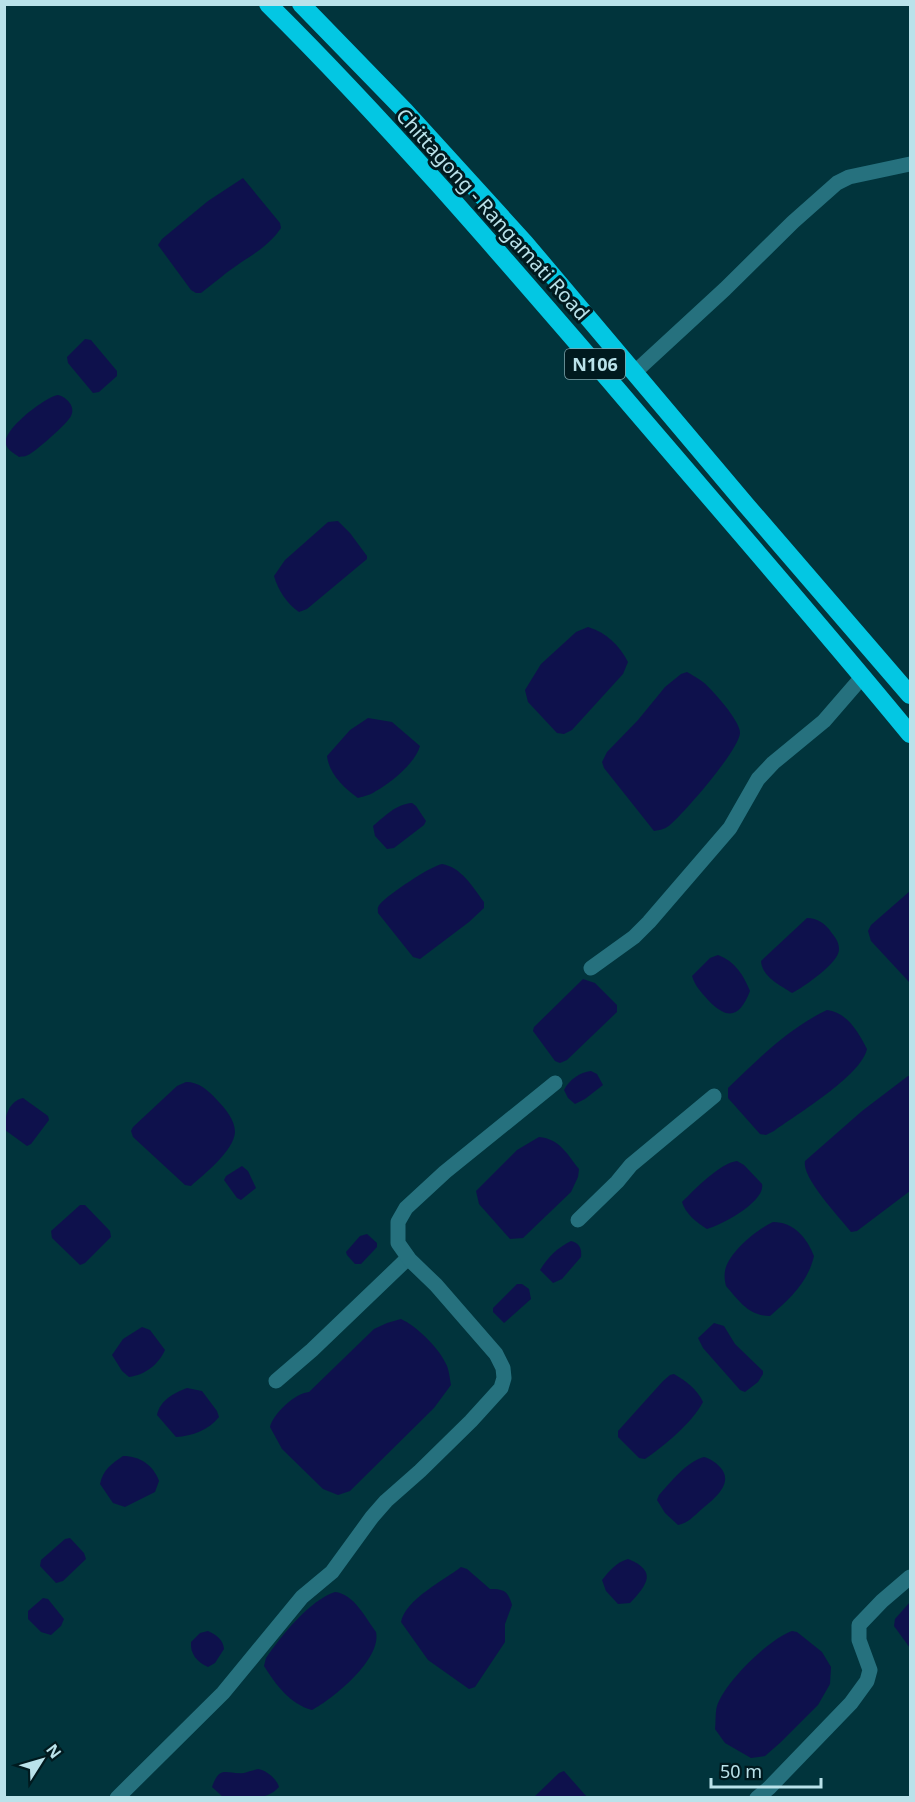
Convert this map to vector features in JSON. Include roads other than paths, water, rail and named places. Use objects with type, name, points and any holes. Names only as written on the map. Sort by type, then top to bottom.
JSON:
[{"type":"highway","name":"Chittagong - Rangamati Road","points":[[268,4],[389,130],[507,260],[910,734]]},
{"type":"highway","name":"Chittagong - Rangamati Road","points":[[301,4],[405,111],[517,234],[747,507],[910,694]]},
{"type":"street","points":[[635,372],[837,183],[849,177],[910,164]]},
{"type":"street","points":[[591,968],[634,937],[649,922],[730,828],[758,779],[773,763],[824,721],[863,676]]},
{"type":"street","points":[[117,1797],[222,1694],[302,1597],[333,1572],[386,1501],[471,1421],[501,1388],[504,1378],[503,1368],[496,1354],[436,1285],[408,1258],[398,1243],[398,1222],[406,1208],[445,1172],[555,1083]]},
{"type":"street","points":[[578,1220],[631,1165],[714,1096]]},
{"type":"street","points":[[276,1381],[312,1350],[408,1258]]},
{"type":"street","points":[[757,1797],[769,1788],[851,1703],[867,1681],[870,1670],[859,1640],[859,1625],[910,1577]]}]
